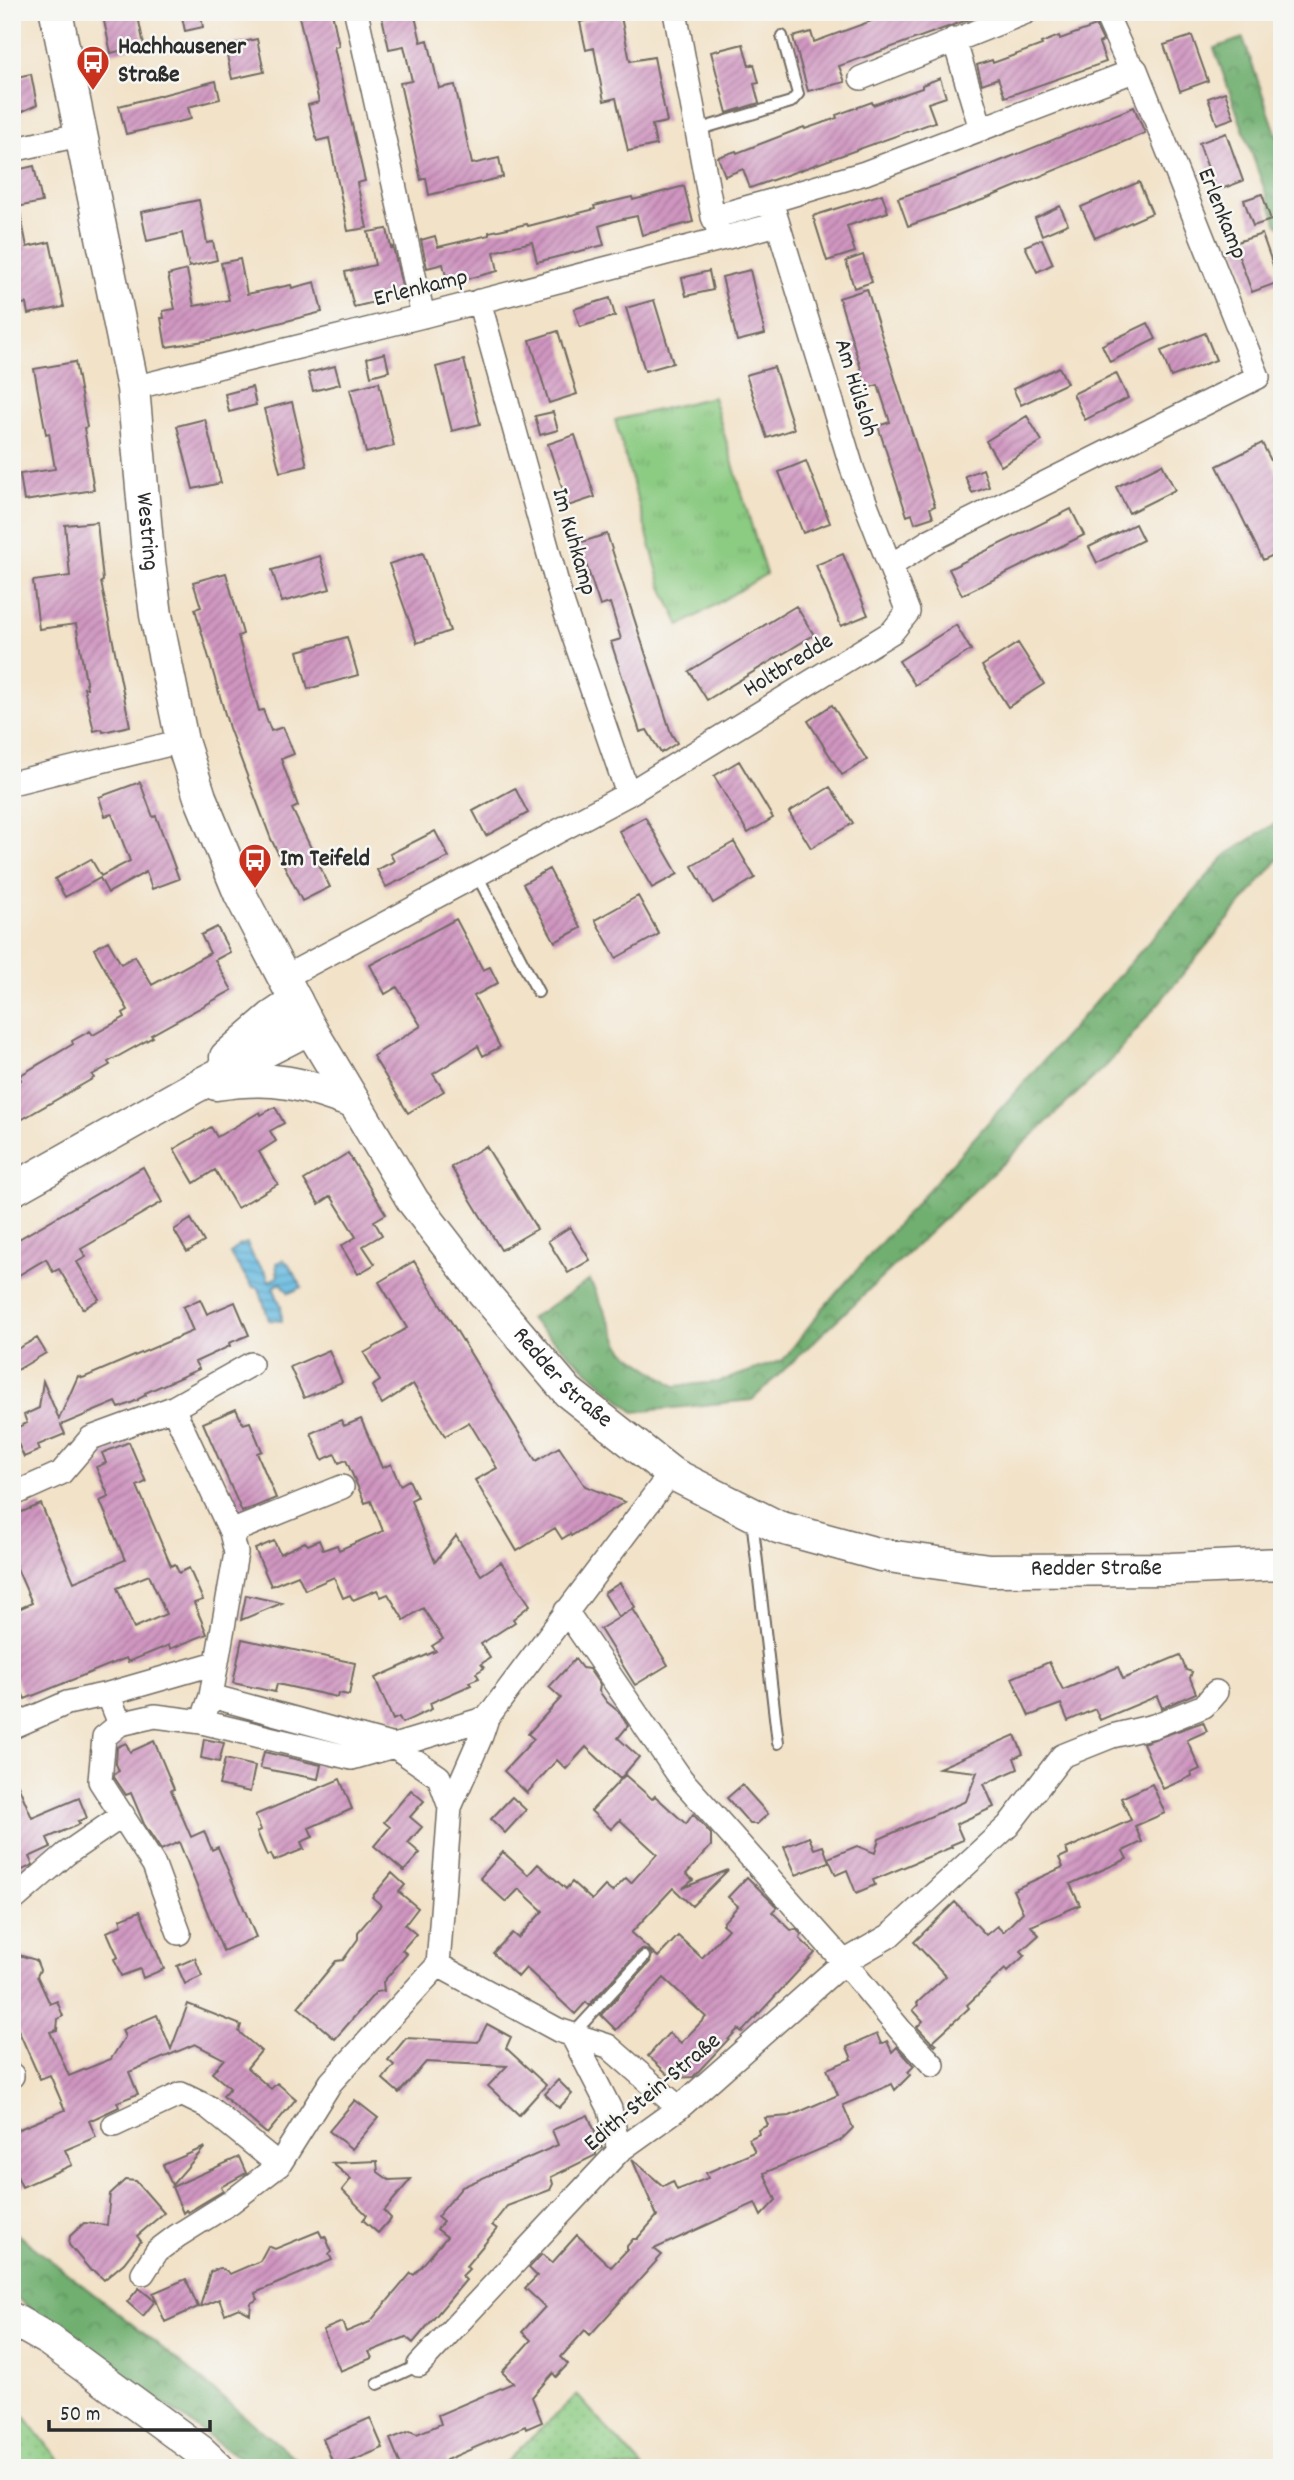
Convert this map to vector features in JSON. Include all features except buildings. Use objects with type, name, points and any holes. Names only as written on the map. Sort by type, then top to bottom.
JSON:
[{"type":"street","name":"Westring","points":[[56,12],[133,388],[154,603],[182,741],[200,797],[237,886],[296,1002]]},
{"type":"street","points":[[356,12],[423,316]]},
{"type":"street","points":[[675,12],[718,227]]},
{"type":"street","points":[[861,78],[1026,12]]},
{"type":"street","name":"Erlenkamp","points":[[890,566],[931,540],[1258,377],[1136,70],[1126,59],[1105,12]]},
{"type":"street","points":[[954,39],[981,129]]},
{"type":"street","name":"Erlenkamp","points":[[133,388],[479,301],[718,227],[771,201],[865,173],[1136,70]]},
{"type":"street","points":[[12,150],[83,134]]},
{"type":"street","points":[[771,201],[778,223]]},
{"type":"street","name":"Erlenkamp","points":[[718,227],[778,223]]},
{"type":"street","name":"Am Hülsloh","points":[[778,223],[853,471],[890,566]]},
{"type":"street","name":"Im Kuhkamp","points":[[479,301],[563,606],[628,794]]},
{"type":"street","name":"Holtbredde","points":[[296,1002],[477,876],[628,794],[892,632],[908,612],[890,566]]},
{"type":"street","points":[[12,783],[182,741]]},
{"type":"street","points":[[12,1190],[193,1088],[296,1002]]},
{"type":"street","name":"Redder Straße","points":[[296,1002],[413,1201],[484,1293],[568,1392],[671,1473],[778,1527],[881,1555],[989,1570],[1171,1569],[1282,1564]]},
{"type":"street","points":[[193,1088],[269,1079],[306,1085],[355,1103]]},
{"type":"street","points":[[12,1495],[61,1473],[91,1438],[173,1408],[251,1364]]},
{"type":"street","points":[[173,1408],[231,1532],[236,1553],[211,1696],[202,1722]]},
{"type":"street","points":[[143,2273],[157,2251],[231,2202],[279,2165],[331,2082],[438,1965],[450,1807],[487,1718],[671,1473]]},
{"type":"street","points":[[231,1532],[342,1487]]},
{"type":"street","points":[[566,1611],[682,1780],[933,2065]]},
{"type":"street","points":[[12,1727],[67,1703],[216,1663]]},
{"type":"street","name":"Edith-Stein-Straße","points":[[419,2365],[619,2151],[679,2108],[844,1962],[889,1936],[1008,1826],[1062,1756],[1112,1736],[1154,1726],[1204,1706],[1216,1692]]},
{"type":"street","points":[[108,1694],[120,1724]]},
{"type":"street","points":[[211,1696],[394,1746],[439,1777],[450,1807]]},
{"type":"street","points":[[179,1933],[154,1866],[100,1781],[104,1737],[120,1724],[155,1716],[202,1722],[352,1758],[487,1718]]},
{"type":"street","points":[[12,1901],[66,1854],[123,1815]]},
{"type":"street","points":[[438,1965],[558,2030],[608,2046],[679,2108]]},
{"type":"street","points":[[572,2035],[610,2109],[619,2151]]},
{"type":"street","points":[[114,2125],[181,2094],[208,2107],[279,2165]]},
{"type":"street","points":[[12,2319],[49,2340],[218,2468]]},
{"type":"lane","points":[[697,130],[791,102],[797,94],[782,36]]},
{"type":"lane","points":[[477,876],[538,992]]},
{"type":"lane","points":[[751,1513],[778,1744]]},
{"type":"lane","points":[[572,2035],[644,1957]]},
{"type":"lane","points":[[378,2384],[419,2365]]},
{"type":"green space","points":[[1243,38],[1282,150],[1282,227],[1277,224],[1214,48]]},
{"type":"green space","points":[[713,397],[766,574],[680,626],[662,587],[615,420]]},
{"type":"green space","points":[[1282,819],[1282,855],[1108,1064],[752,1400],[634,1412],[530,1319],[590,1280],[623,1350],[675,1386],[718,1382],[783,1360],[823,1308],[1227,854]]},
{"type":"green space","points":[[12,2230],[160,2346],[307,2468],[253,2468],[12,2295]]},
{"type":"green space","points":[[577,2395],[643,2468],[499,2468]]},
{"type":"green space","points":[[12,2400],[65,2468],[12,2468]]},
{"type":"water","points":[[247,1243],[269,1281],[278,1277],[276,1263],[283,1260],[288,1263],[302,1287],[289,1293],[281,1283],[273,1287],[281,1306],[282,1321],[269,1320],[259,1288],[253,1287],[230,1254],[238,1246]]},
{"type":"place","name":"Hachhausener Straße","points":[[93,92]]},
{"type":"place","name":"Im Teifeld","points":[[255,890]]}]
